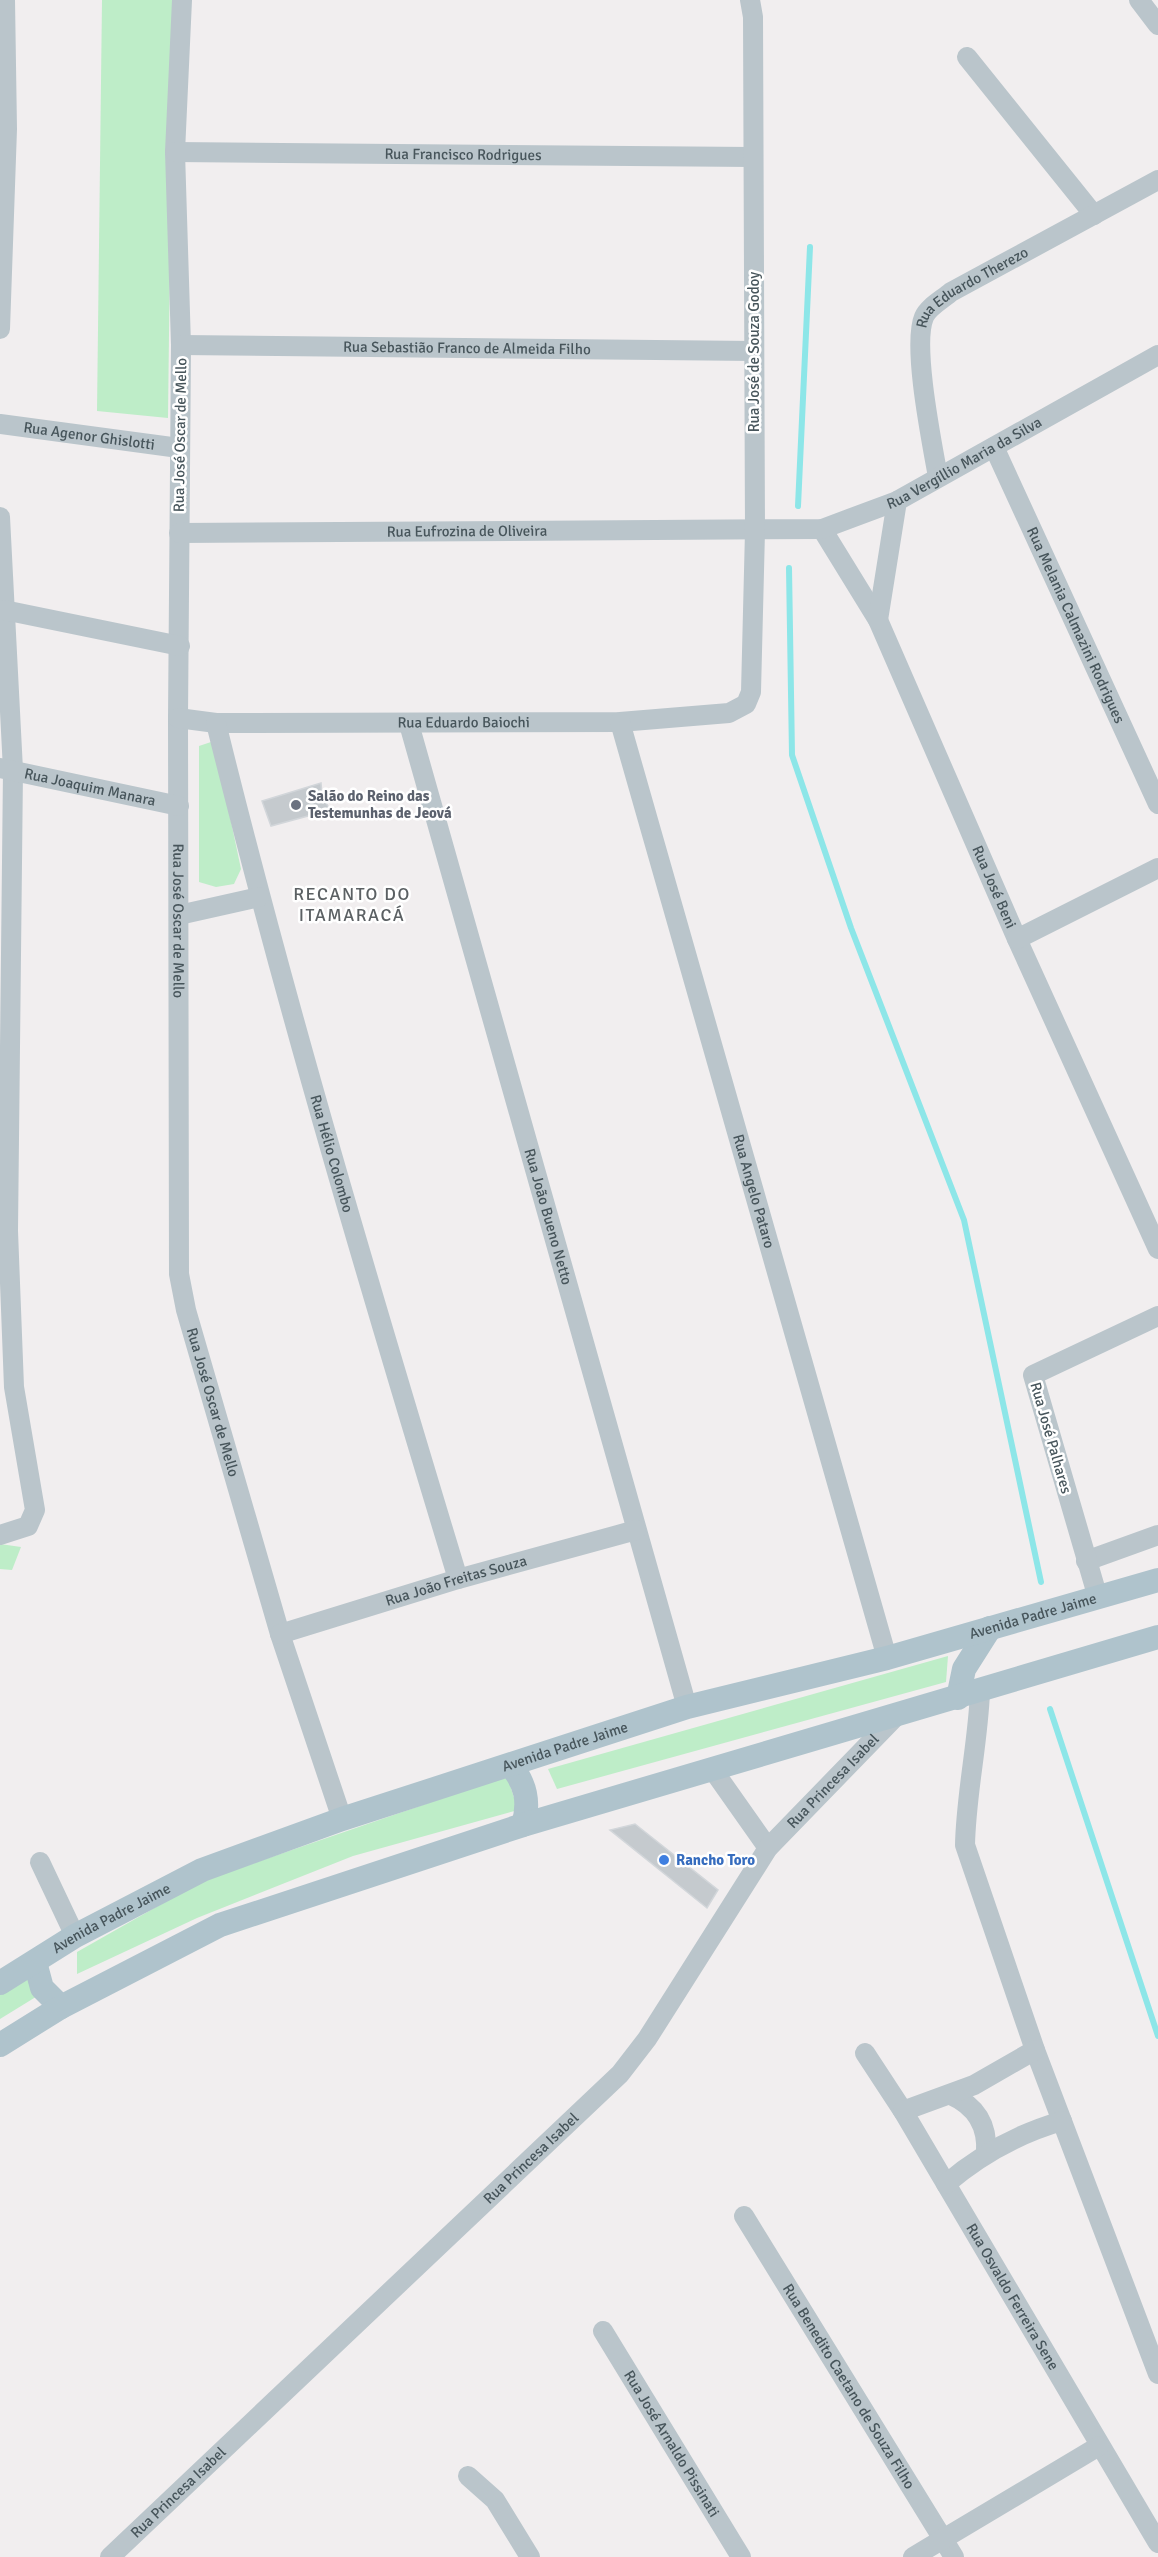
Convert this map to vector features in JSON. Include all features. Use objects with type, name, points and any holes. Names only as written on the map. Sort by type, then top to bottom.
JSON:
[{"type":"main road","name":"Avenida Padre Jaime","points":[[0,1983],[75,1936],[202,1870],[342,1819],[687,1707],[887,1658],[1158,1580]]},
{"type":"main road","points":[[969,1695],[964,1669],[990,1628]]},
{"type":"main road","points":[[0,2045],[61,2007],[220,1925],[523,1825],[899,1713],[969,1695],[1158,1637]]},
{"type":"main road","points":[[511,1766],[518,1774],[526,1793],[527,1804],[523,1825]]},
{"type":"main road","points":[[35,1962],[42,1988],[61,2007]]},
{"type":"street","points":[[0,329],[5,0]]},
{"type":"street","name":"Rua José Oscar de Mello","points":[[182,0],[175,152],[181,345],[178,718],[179,1274],[186,1310],[280,1634],[342,1819]]},
{"type":"street","name":"Rua José de Souza Godoy","points":[[746,704],[751,692],[755,531],[753,17],[750,0]]},
{"type":"street","points":[[1139,0],[1158,25]]},
{"type":"street","points":[[967,57],[1094,215]]},
{"type":"street","name":"Rua Francisco Rodrigues","points":[[175,152],[752,158]]},
{"type":"street","name":"Rua Eduardo Therezo","points":[[938,477],[929,425],[919,333],[925,314],[951,292],[1158,180]]},
{"type":"street","name":"Rua Sebastião Franco de Almeida Filho","points":[[181,345],[754,351]]},
{"type":"street","name":"Rua Vergíllio Maria da Silva","points":[[755,531],[822,529],[897,501],[1158,355]]},
{"type":"street","name":"Rua Agenor Ghislotti","points":[[0,424],[179,448]]},
{"type":"street","name":"Rua Melania Calmazini Rodrigues","points":[[994,447],[1158,804]]},
{"type":"street","points":[[878,620],[897,501]]},
{"type":"street","points":[[0,517],[7,769],[4,1087],[7,1386],[35,1510],[28,1526],[17,1532],[0,1534]]},
{"type":"street","name":"Rua José Beni","points":[[822,529],[878,620],[1017,939],[1158,1249]]},
{"type":"street","name":"Rua Eufrozina de Oliveira","points":[[179,532],[755,531]]},
{"type":"street","points":[[4,610],[180,646]]},
{"type":"street","name":"Rua Eduardo Baiochi","points":[[178,718],[216,723],[620,722],[729,713],[746,704]]},
{"type":"street","name":"Rua Angelo Pataro","points":[[620,722],[887,1658]]},
{"type":"street","name":"Rua Hélio Colombo","points":[[216,723],[259,897],[376,1308],[458,1579]]},
{"type":"street","name":"Rua João Bueno Netto","points":[[409,724],[687,1707]]},
{"type":"street","name":"Rua Joaquim Manara","points":[[7,769],[179,806]]},
{"type":"street","points":[[1017,939],[1158,868]]},
{"type":"street","points":[[179,915],[259,897]]},
{"type":"street","name":"Rua José Palhares","points":[[1098,1598],[1033,1376],[1158,1316]]},
{"type":"street","name":"Rua João Freitas Souza","points":[[280,1634],[458,1579],[636,1530]]},
{"type":"street","points":[[1086,1561],[1158,1535]]},
{"type":"street","points":[[969,1695],[978,1737],[966,1818],[965,1845],[1035,2050],[1158,2374]]},
{"type":"street","name":"Rua Princesa Isabel","points":[[110,2557],[620,2074],[647,2039],[768,1848],[899,1713]]},
{"type":"street","points":[[713,1770],[768,1848]]},
{"type":"street","points":[[40,1862],[75,1936]]},
{"type":"street","points":[[903,2111],[951,2096],[1005,2069],[1035,2050]]},
{"type":"street","name":"Rua Osvaldo Ferreira Sene","points":[[865,2053],[903,2111],[1158,2543]]},
{"type":"street","points":[[951,2096],[970,2106],[977,2114],[986,2133],[986,2153]]},
{"type":"street","points":[[946,2184],[986,2153],[1026,2133],[1062,2121]]},
{"type":"street","name":"Rua Benedito Caetano de Souza Filho","points":[[744,2216],[954,2557]]},
{"type":"street","name":"Rua José Arnaldo Pissinati","points":[[603,2331],[741,2557]]},
{"type":"street","points":[[913,2557],[1100,2446]]},
{"type":"street","points":[[468,2476],[495,2500],[530,2557]]},
{"type":"green space","points":[[102,0],[173,0],[168,418],[97,411]]},
{"type":"green space","points":[[214,741],[241,869],[234,884],[216,887],[199,882],[199,746]]},
{"type":"green space","points":[[0,1544],[21,1547],[12,1570],[0,1569]]},
{"type":"green space","points":[[948,1656],[946,1682],[557,1789],[548,1769]]},
{"type":"green space","points":[[507,1776],[518,1810],[353,1856],[197,1918],[77,1974],[77,1952],[202,1881]]},
{"type":"green space","points":[[25,1976],[39,1995],[0,2019],[0,1993]]},
{"type":"building","name":"Salão do Reino das Testemunhas de Jeová","points":[[321,783],[322,795],[330,810],[271,826],[262,801]]},
{"type":"building","name":"Rancho Toro","points":[[635,1824],[718,1890],[707,1908],[610,1830]]},
{"type":"waterway","points":[[798,506],[810,247]]},
{"type":"waterway","points":[[789,568],[792,755],[851,928],[964,1220],[1041,1582]]},
{"type":"waterway","points":[[1050,1709],[1158,2036]]},
{"type":"place","name":"Salão do Reino das Testemunhas de Jeová","points":[[296,805]]},
{"type":"place","name":"Rancho Toro","points":[[664,1860]]},
{"type":"district","name":"RECANTO DO ITAMARACÁ","points":[[352,904]]}]
